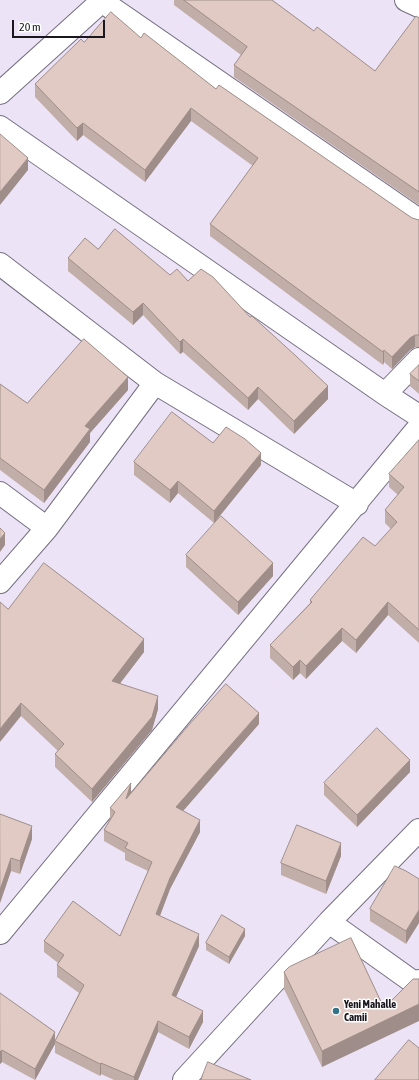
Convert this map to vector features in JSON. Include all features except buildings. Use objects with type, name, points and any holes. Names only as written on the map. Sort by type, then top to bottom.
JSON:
[{"type":"street","points":[[0,93],[102,0],[419,220]]},
{"type":"street","points":[[406,0],[419,6]]},
{"type":"street","points":[[0,127],[384,394],[419,416]]},
{"type":"street","points":[[0,264],[155,382],[357,504]]},
{"type":"street","points":[[384,394],[419,359]]},
{"type":"street","points":[[0,582],[47,528],[155,382]]},
{"type":"street","points":[[0,933],[357,504],[419,427]]},
{"type":"street","points":[[0,493],[47,528]]},
{"type":"street","points":[[184,1080],[329,922],[419,830]]},
{"type":"street","points":[[329,922],[416,984],[419,981]]},
{"type":"place","name":"Yeni Mahalle Camii","points":[[336,1011]]}]
